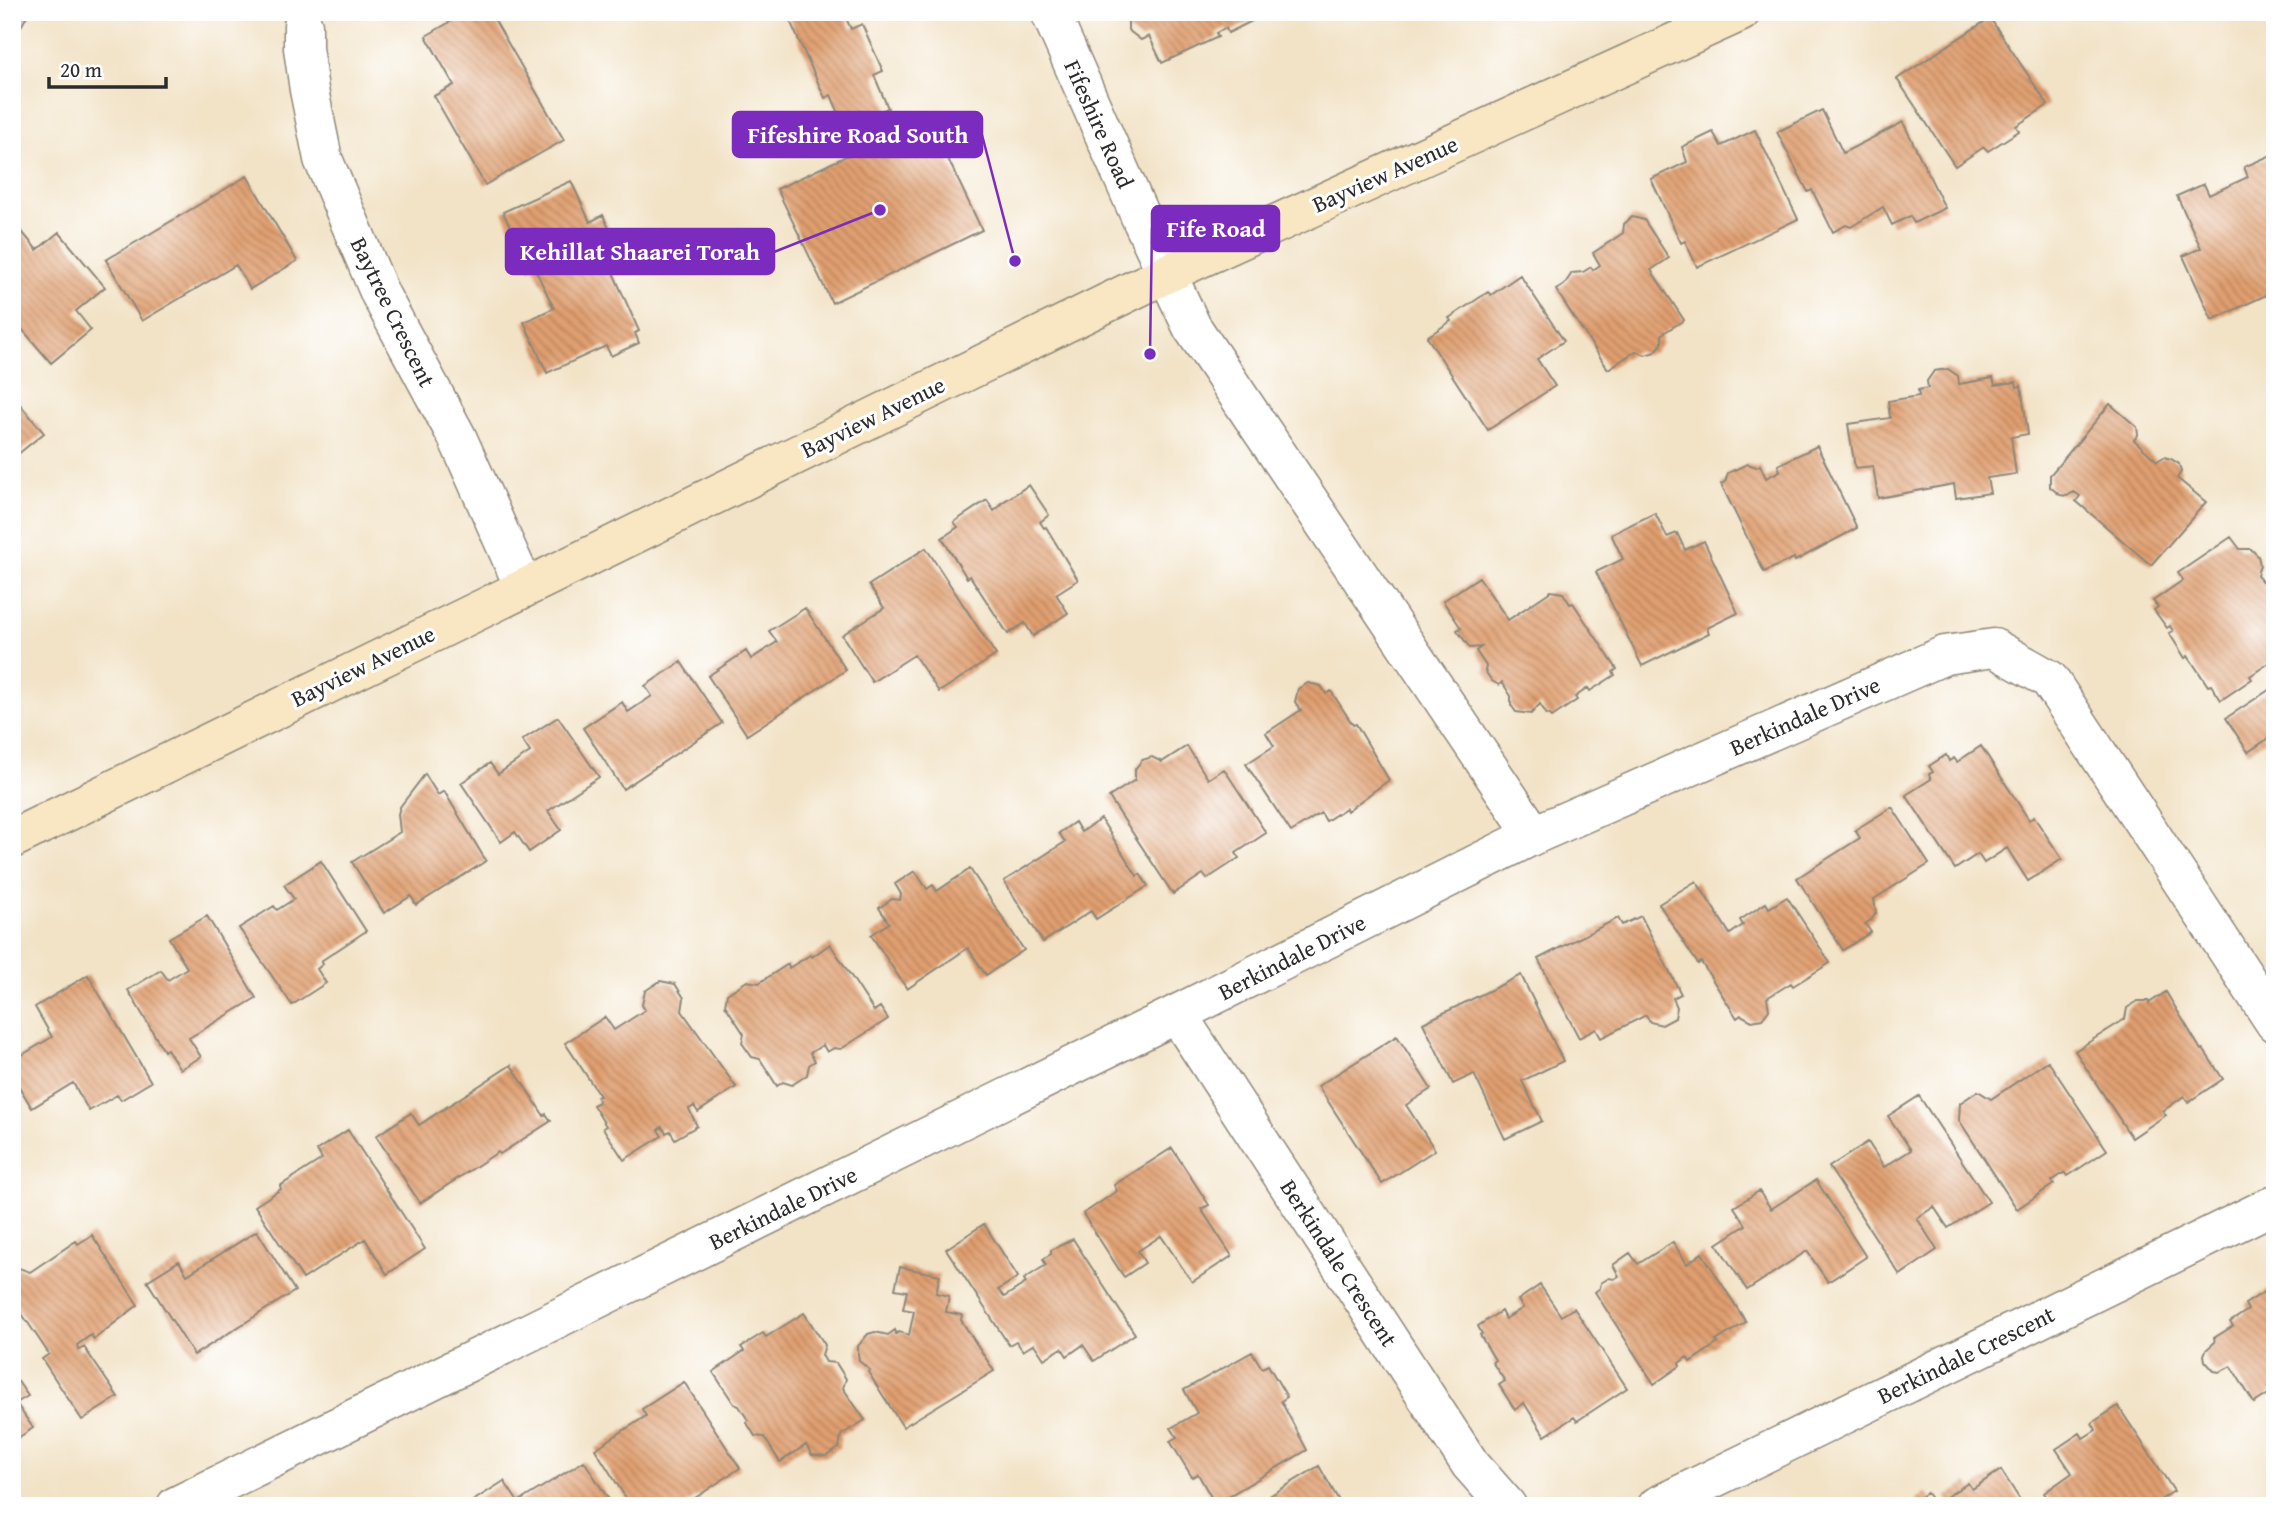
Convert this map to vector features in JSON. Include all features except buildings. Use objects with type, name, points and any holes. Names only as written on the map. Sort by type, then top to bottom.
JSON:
[{"type":"main road","name":"Bayview Avenue","points":[[12,839],[1166,274],[1741,12]]},
{"type":"street","name":"Fifeshire Road","points":[[1050,12],[1192,327],[1534,835]]},
{"type":"street","name":"Baytree Crescent","points":[[303,24],[303,48],[309,89],[323,159],[380,294],[457,437],[524,587]]},
{"type":"street","name":"Berkindale Drive","points":[[176,1506],[1177,1014],[1534,835],[1945,654],[1994,648],[2049,679],[2275,1023]]},
{"type":"street","name":"Berkindale Crescent","points":[[1177,1014],[1470,1464],[1507,1506]]},
{"type":"street","name":"Berkindale Crescent","points":[[1657,1506],[2275,1204]]},
{"type":"place","name":"Kehillat Shaarei Torah","points":[[880,210]]},
{"type":"place","name":"Fifeshire Road South","points":[[1015,261]]},
{"type":"place","name":"Fife Road","points":[[1150,354]]}]
